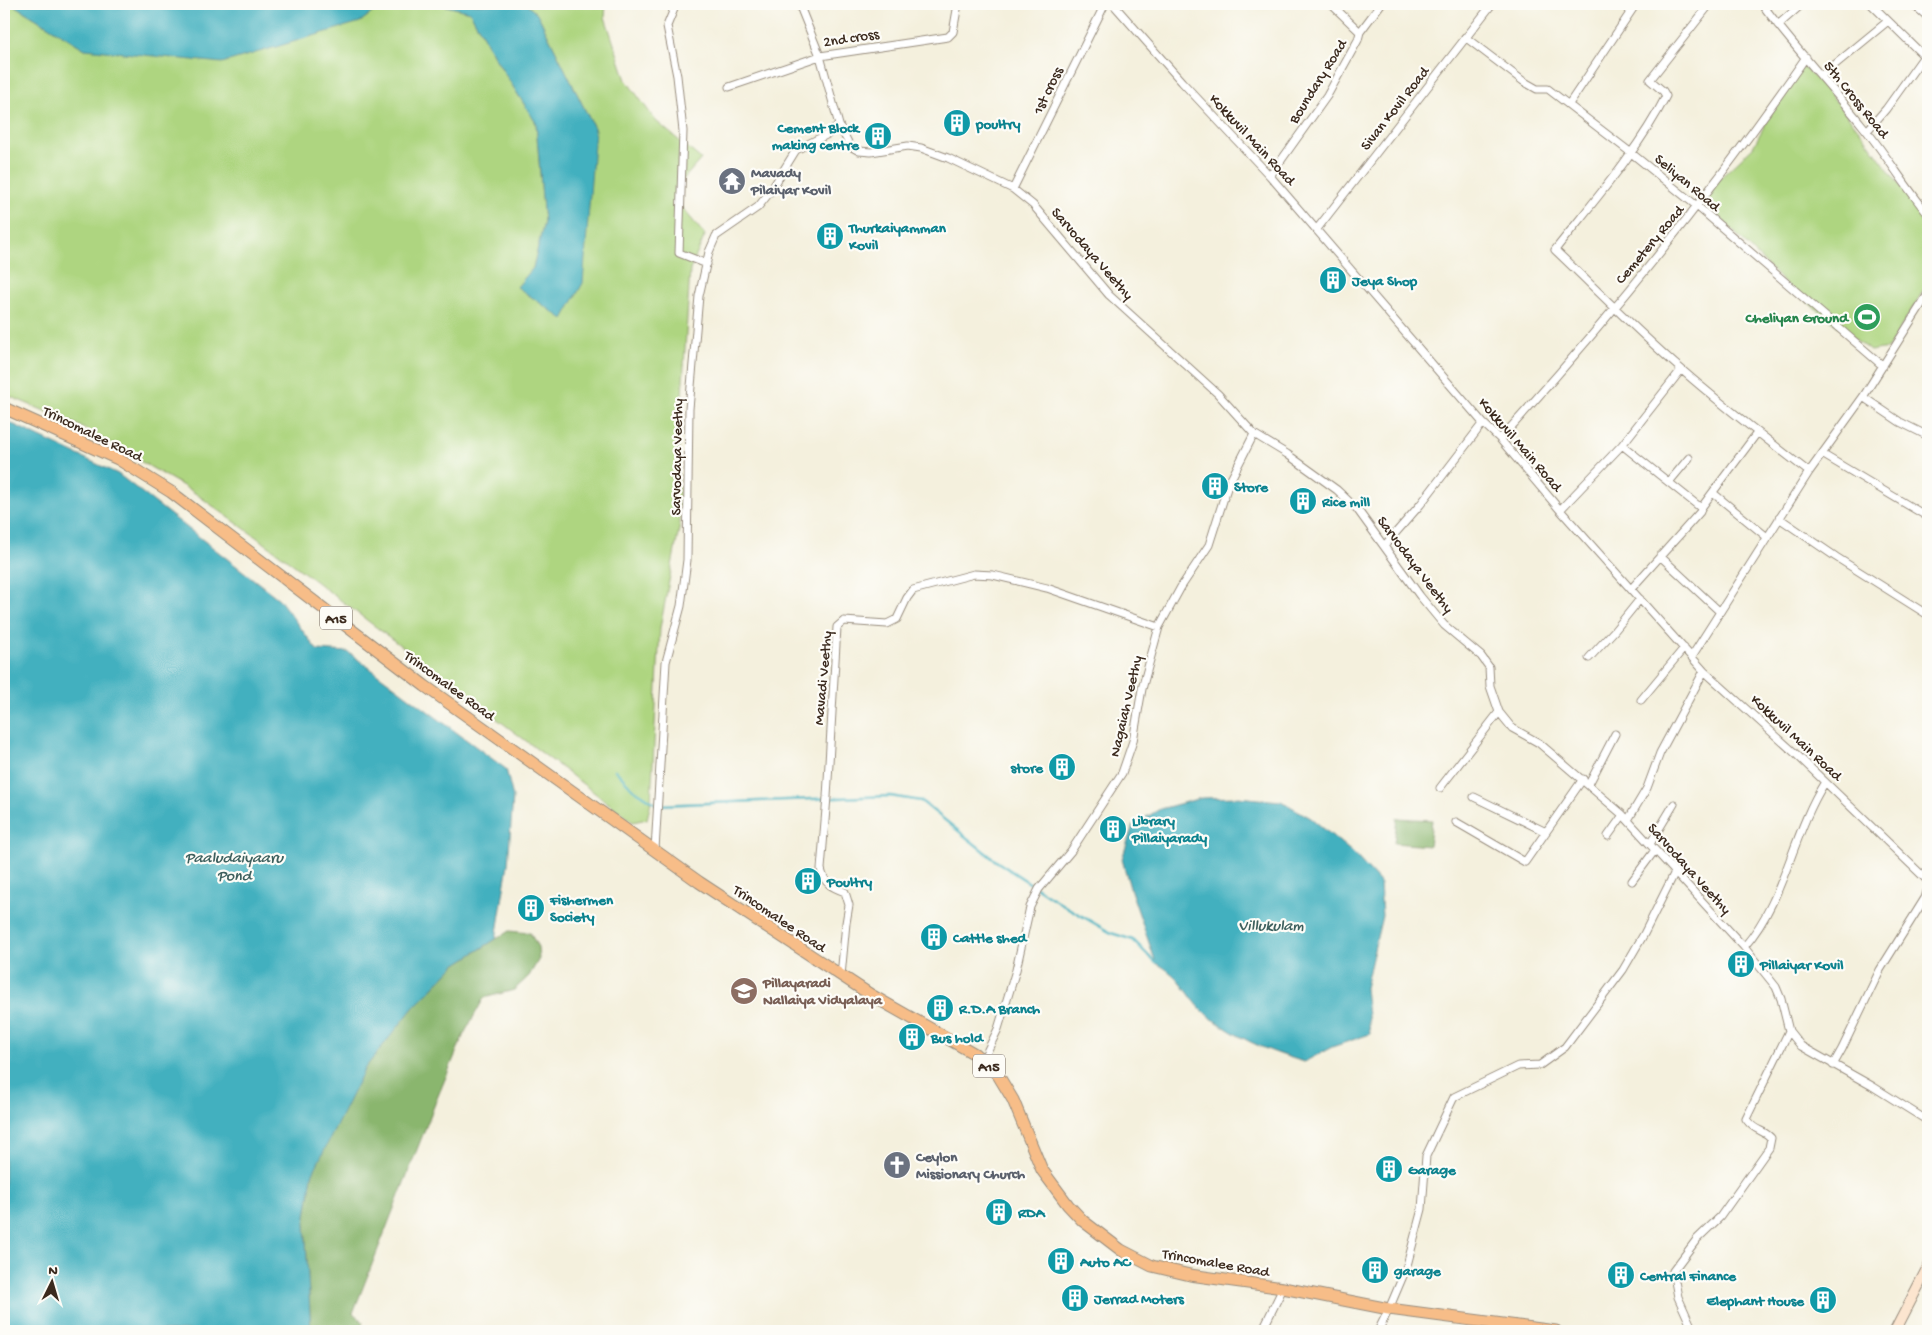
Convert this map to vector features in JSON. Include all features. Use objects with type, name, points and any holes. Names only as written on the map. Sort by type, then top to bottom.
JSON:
[{"type":"highway","name":"Trincomalee Road","points":[[4,408],[118,459],[171,492],[425,686],[699,882],[841,976],[983,1060],[998,1075],[1013,1100],[1042,1170],[1068,1205],[1083,1221],[1122,1250],[1152,1266],[1190,1275],[1283,1288],[1389,1309],[1556,1331]]},
{"type":"main road","points":[[1895,1331],[1928,1267]]},
{"type":"street","points":[[672,4],[674,9],[666,26],[676,76],[683,131],[679,253],[707,264]]},
{"type":"street","name":"Sarvodaya Veethy","points":[[799,4],[820,56],[839,125],[850,146],[859,151],[872,152],[908,146],[921,148],[948,158],[1013,189],[1033,205],[1109,295],[1218,394],[1254,434],[1287,454],[1337,490],[1357,509],[1385,545],[1420,596],[1444,625],[1481,656],[1488,667],[1490,686],[1498,712],[1512,728],[1540,744],[1589,784],[1626,818],[1676,872],[1744,947],[1776,988],[1781,999],[1789,1031],[1801,1046],[1928,1121]]},
{"type":"street","name":"2nd cross","points":[[729,88],[820,56],[948,37],[953,32],[958,4]]},
{"type":"street","name":"1st cross","points":[[1013,189],[1105,4]]},
{"type":"street","name":"Kokkuvil Main Road","points":[[1113,4],[1317,229],[1560,510],[1704,671],[1825,782],[1928,882]]},
{"type":"street","name":"Boundary Road","points":[[1270,176],[1327,96],[1358,40],[1360,32],[1331,4]]},
{"type":"street","points":[[1360,32],[1381,4]]},
{"type":"street","name":"Sivan Kovil Road","points":[[1317,229],[1492,4]]},
{"type":"street","points":[[1569,104],[1636,4]]},
{"type":"street","points":[[1710,4],[1680,39],[1650,80],[1666,96],[1630,152],[1556,250],[1614,308],[1682,370],[1757,433],[1809,472]]},
{"type":"street","name":"5th Cross Road","points":[[1762,4],[1867,131],[1928,214]]},
{"type":"street","points":[[1778,25],[1802,4]]},
{"type":"street","points":[[1867,131],[1926,58],[1871,4]]},
{"type":"street","points":[[1914,4],[1928,17]]},
{"type":"street","points":[[1821,76],[1888,21]]},
{"type":"street","name":"Seliyan Road","points":[[1465,37],[1537,90],[1548,89],[1630,152],[1698,207],[1882,366]]},
{"type":"street","name":"Cemetery Road","points":[[1500,439],[1542,393],[1698,207],[1755,132],[1806,57]]},
{"type":"street","name":"Sarvodaya Veethy","points":[[655,850],[666,662],[681,606],[687,560],[689,409],[699,296],[707,264],[716,236],[758,207],[770,192],[796,150],[828,134],[839,125]]},
{"type":"street","points":[[1692,656],[1779,518],[1863,396],[1928,294]]},
{"type":"street","points":[[1560,510],[1622,445],[1682,370]]},
{"type":"street","points":[[1863,396],[1900,422],[1928,436]]},
{"type":"street","points":[[1385,545],[1420,505],[1484,423]]},
{"type":"street","points":[[1631,590],[1700,512],[1701,508],[1757,433]]},
{"type":"street","name":"Nagaiah Veethy","points":[[983,1060],[998,1029],[1016,970],[1030,908],[1039,888],[1071,851],[1122,773],[1133,741],[1142,689],[1159,627],[1181,587],[1209,545],[1228,485],[1254,434]]},
{"type":"street","points":[[1622,445],[1701,508]]},
{"type":"street","points":[[1822,454],[1928,517]]},
{"type":"street","points":[[1669,482],[1689,458]]},
{"type":"street","points":[[1713,494],[1767,537]]},
{"type":"street","points":[[1779,518],[1836,557],[1928,615]]},
{"type":"street","points":[[1660,556],[1719,611]]},
{"type":"street","name":"Mavadi Veethy","points":[[841,976],[846,923],[850,905],[845,892],[831,887],[823,879],[821,869],[837,628],[844,621],[888,624],[897,619],[913,590],[974,574],[993,575],[1047,588],[1159,627]]},
{"type":"street","points":[[1589,658],[1640,599]]},
{"type":"street","points":[[1641,700],[1684,648]]},
{"type":"street","points":[[1608,836],[1626,818],[1647,788],[1660,752],[1704,671]]},
{"type":"street","points":[[1440,788],[1498,712]]},
{"type":"street","points":[[1589,784],[1615,734]]},
{"type":"street","points":[[1456,822],[1525,862],[1582,779]]},
{"type":"street","points":[[1744,947],[1763,921],[1786,874],[1807,814],[1825,782]]},
{"type":"street","points":[[1474,797],[1546,832]]},
{"type":"street","points":[[1632,881],[1653,847],[1674,804]]},
{"type":"street","points":[[1378,1331],[1406,1269],[1422,1209],[1426,1156],[1454,1097],[1518,1066],[1540,1065],[1564,1047],[1622,970],[1644,934],[1676,872]]},
{"type":"street","points":[[1833,1064],[1880,970],[1925,898],[1928,888]]},
{"type":"street","points":[[1689,1331],[1691,1326],[1678,1297],[1673,1271],[1697,1239],[1720,1217],[1769,1148],[1771,1138],[1767,1134],[1752,1128],[1746,1119],[1789,1031]]},
{"type":"street","points":[[1262,1331],[1283,1288]]},
{"type":"green space","points":[[4,4],[12,4],[85,49],[360,22],[383,4],[439,4],[470,12],[495,58],[536,123],[544,222],[533,268],[563,319],[595,130],[538,15],[526,4],[606,4],[605,17],[626,80],[656,121],[701,159],[675,189],[679,204],[705,235],[690,270],[678,460],[680,524],[660,628],[651,802],[647,819],[633,822],[277,552],[192,491],[76,424],[4,394]]},
{"type":"green space","points":[[1803,66],[1827,90],[1863,135],[1928,224],[1928,283],[1888,348],[1870,351],[1787,286],[1700,197],[1753,147],[1777,102]]},
{"type":"green space","points":[[1397,818],[1432,820],[1429,846],[1394,843]]},
{"type":"green space","points":[[509,931],[530,933],[538,947],[539,959],[529,976],[514,990],[484,998],[464,1034],[353,1313],[363,1322],[360,1331],[311,1331],[305,1224],[312,1175],[330,1135],[365,1068],[413,1008],[455,965]]},
{"type":"water","points":[[12,4],[383,4],[360,22],[222,63],[85,49]]},
{"type":"water","points":[[439,4],[526,4],[538,15],[595,130],[583,283],[563,319],[517,287],[533,268],[544,222],[536,123],[495,58],[470,12]]},
{"type":"water","name":"Paaludaiyaaru Pond","points":[[4,420],[118,474],[279,599],[317,650],[348,652],[506,769],[513,797],[508,864],[496,939],[455,965],[413,1008],[365,1068],[312,1175],[305,1224],[311,1331],[4,1331]]},
{"type":"water","name":"Villukulam","points":[[1237,797],[1281,801],[1311,818],[1353,853],[1380,882],[1382,916],[1365,988],[1370,1034],[1332,1047],[1304,1062],[1281,1055],[1240,1037],[1220,1024],[1206,1014],[1172,974],[1156,963],[1122,859],[1133,825],[1160,809],[1201,798]]},
{"type":"waterway","points":[[615,770],[633,789],[658,805],[890,796],[921,801],[996,861],[1063,905],[1111,933],[1133,940],[1156,963]]},
{"type":"place","name":"poultry","points":[[957,123]]},
{"type":"place","name":"Cement Block making centre","points":[[878,136]]},
{"type":"place","name":"Mavady Pilaiyar Kovil","points":[[732,181]]},
{"type":"place","name":"Thurkaiyamman Kovil","points":[[830,236]]},
{"type":"place","name":"Jeya Shop","points":[[1333,280]]},
{"type":"place","name":"Cheliyan Ground","points":[[1867,317]]},
{"type":"place","name":"Store","points":[[1215,486]]},
{"type":"place","name":"Rice mill","points":[[1303,501]]},
{"type":"place","name":"store","points":[[1062,767]]},
{"type":"place","name":"Library Pillaiyarady","points":[[1113,829]]},
{"type":"place","name":"Poultry","points":[[808,881]]},
{"type":"place","name":"Fishermen Society","points":[[531,908]]},
{"type":"place","name":"Cattle shed","points":[[934,937]]},
{"type":"place","name":"Pillaiyar Kovil","points":[[1741,964]]},
{"type":"place","name":"Pillayaradi Nallaiya Vidyalaya","points":[[744,991]]},
{"type":"place","name":"R.D.A Branch","points":[[940,1008]]},
{"type":"place","name":"Bus hold","points":[[912,1037]]},
{"type":"place","name":"Ceylon Missionary Church","points":[[897,1165]]},
{"type":"place","name":"Garage","points":[[1389,1169]]},
{"type":"place","name":"RDA","points":[[999,1212]]},
{"type":"place","name":"Auto AC","points":[[1061,1261]]},
{"type":"place","name":"garage","points":[[1375,1270]]},
{"type":"place","name":"Central Finance","points":[[1621,1275]]},
{"type":"place","name":"Jerrad Moters","points":[[1075,1298]]},
{"type":"place","name":"Elephant House","points":[[1823,1300]]}]
